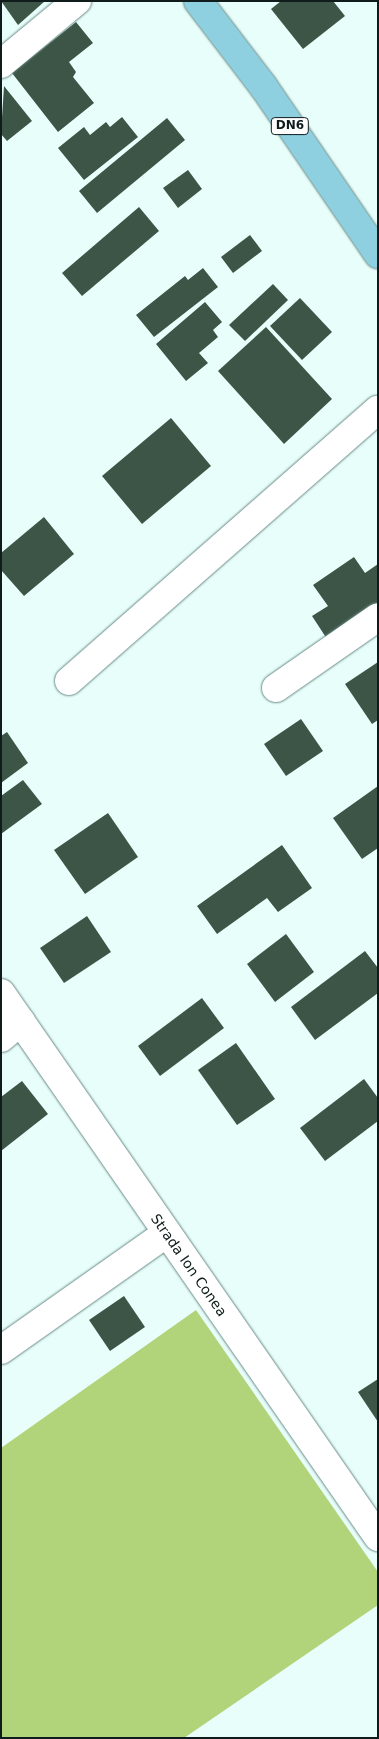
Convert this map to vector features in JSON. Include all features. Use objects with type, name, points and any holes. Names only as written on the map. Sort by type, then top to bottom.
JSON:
[{"type":"main road","name":"DN6","points":[[198,1],[263,86],[378,254]]},
{"type":"street","points":[[1,64],[77,1]]},
{"type":"street","points":[[69,680],[378,410]]},
{"type":"street","points":[[276,688],[378,617]]},
{"type":"street","name":"Strada Ion Conea","points":[[1,993],[11,1030],[167,1232],[378,1537]]},
{"type":"street","points":[[1,1350],[167,1232]]},
{"type":"green space","points":[[196,1310],[378,1572],[378,1605],[184,1738],[1,1738],[1,1448]]},
{"type":"building","points":[[1,1],[45,1],[18,25]]},
{"type":"building","points":[[281,1],[333,1],[345,16],[303,49],[271,9]]},
{"type":"building","points":[[76,22],[93,43],[69,62],[76,72],[73,77],[94,103],[58,132],[12,73]]},
{"type":"building","points":[[4,86],[32,121],[7,141],[1,134]]},
{"type":"building","points":[[122,117],[138,137],[84,180],[58,148],[84,127],[90,135],[106,122],[110,127]]},
{"type":"building","points":[[167,118],[185,140],[97,213],[79,191]]},
{"type":"building","points":[[188,170],[202,189],[178,208],[163,188]]},
{"type":"building","points":[[139,207],[159,231],[82,296],[62,273]]},
{"type":"building","points":[[250,235],[262,251],[233,273],[221,257]]},
{"type":"building","points":[[203,268],[218,287],[154,337],[136,315],[185,276],[188,280]]},
{"type":"building","points":[[273,284],[288,300],[245,341],[229,325]]},
{"type":"building","points":[[300,298],[332,332],[302,360],[270,326]]},
{"type":"building","points":[[205,302],[222,322],[213,330],[218,337],[199,353],[208,363],[186,381],[156,344]]},
{"type":"building","points":[[266,327],[332,399],[284,444],[218,371]]},
{"type":"building","points":[[171,418],[211,466],[142,524],[102,476]]},
{"type":"building","points":[[44,517],[74,554],[24,596],[1,570],[1,553]]},
{"type":"building","points":[[354,557],[365,573],[378,564],[378,604],[327,639],[312,616],[328,606],[313,585]]},
{"type":"building","points":[[378,662],[378,720],[372,724],[345,684]]},
{"type":"building","points":[[301,719],[323,751],[286,776],[264,744]]},
{"type":"building","points":[[7,732],[28,763],[1,783],[1,736]]},
{"type":"building","points":[[23,780],[42,804],[1,834],[1,796]]},
{"type":"building","points":[[378,786],[378,848],[362,859],[333,818]]},
{"type":"building","points":[[108,813],[138,857],[85,894],[54,850]]},
{"type":"building","points":[[282,845],[312,888],[278,912],[267,898],[217,934],[197,906]]},
{"type":"building","points":[[87,916],[111,952],[64,983],[40,948]]},
{"type":"building","points":[[286,934],[314,972],[275,1002],[247,964]]},
{"type":"building","points":[[365,951],[378,968],[378,993],[315,1040],[291,1007]]},
{"type":"building","points":[[202,998],[224,1028],[160,1076],[138,1046]]},
{"type":"building","points":[[236,1043],[275,1099],[237,1125],[198,1070]]},
{"type":"building","points":[[364,1079],[378,1098],[378,1121],[325,1161],[300,1128]]},
{"type":"building","points":[[22,1081],[48,1114],[1,1151],[1,1097]]},
{"type":"building","points":[[124,1296],[145,1327],[110,1351],[89,1320]]},
{"type":"building","points":[[378,1379],[378,1422],[358,1392]]}]
